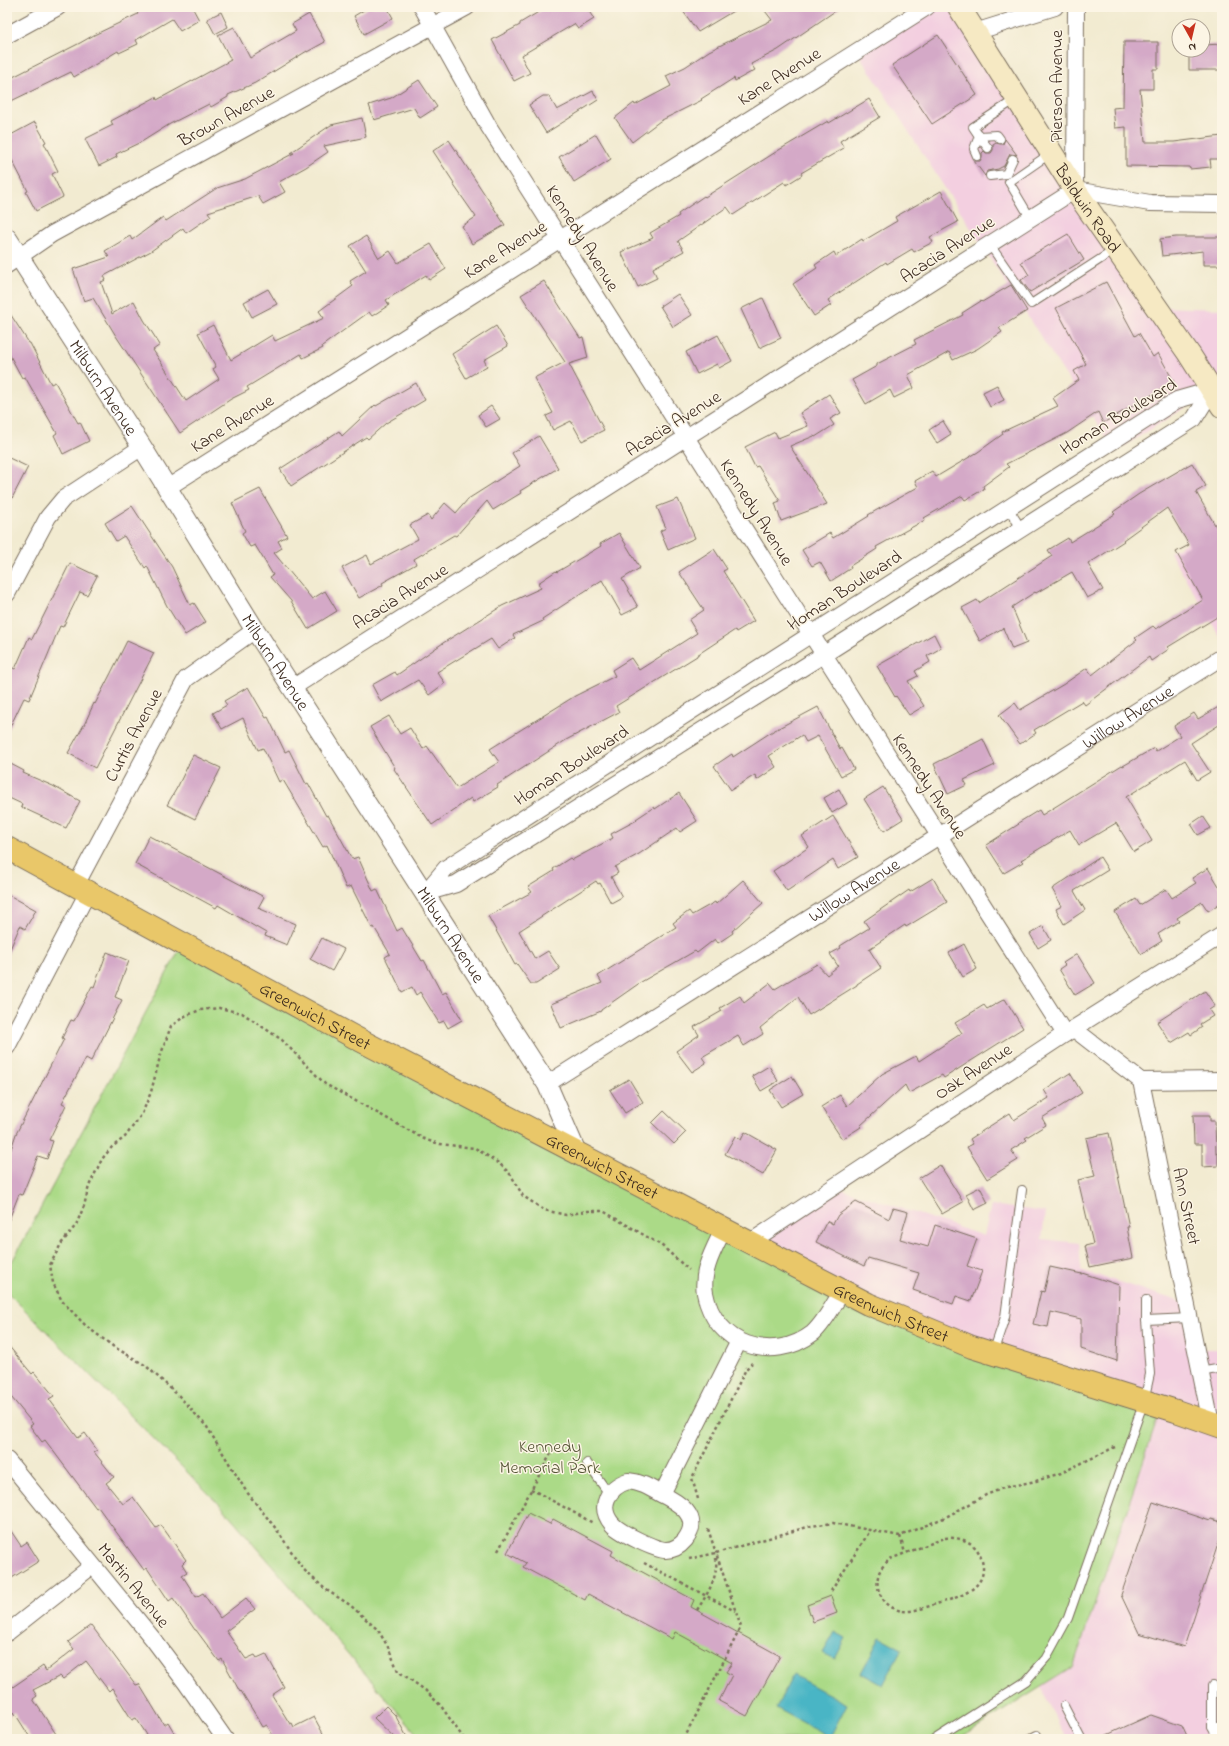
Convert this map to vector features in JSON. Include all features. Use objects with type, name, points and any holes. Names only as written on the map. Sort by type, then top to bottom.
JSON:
[{"type":"main road","name":"Baldwin Road","points":[[958,7],[1075,190],[1217,398]]},
{"type":"main road","name":"Greenwich Street","points":[[7,848],[354,1037],[576,1151],[723,1230],[842,1291],[972,1347],[1216,1425]]},
{"type":"street","points":[[7,35],[58,7]]},
{"type":"street","name":"Kennedy Avenue","points":[[422,7],[489,127],[939,837],[1069,1032]]},
{"type":"street","name":"Brown Avenue","points":[[13,261],[52,234],[467,7]]},
{"type":"street","name":"Kane Avenue","points":[[167,488],[927,7]]},
{"type":"street","points":[[975,32],[1055,7]]},
{"type":"street","name":"Pierson Avenue","points":[[1075,190],[1076,7]]},
{"type":"street","points":[[1075,190],[1150,203],[1222,204]]},
{"type":"street","name":"Acacia Avenue","points":[[292,688],[1075,190]]},
{"type":"street","name":"Milburn Avenue","points":[[7,238],[13,261],[142,448],[255,630],[547,1084]]},
{"type":"street","name":"Homan Boulevard","points":[[425,893],[456,884],[811,636],[1181,397],[1217,398]]},
{"type":"street","name":"Homan Boulevard","points":[[621,769],[823,655],[1194,418],[1217,398]]},
{"type":"street","points":[[7,594],[48,517],[63,499],[142,448]]},
{"type":"street","name":"Curtis Avenue","points":[[82,889],[186,679],[255,630]]},
{"type":"street","name":"Willow Avenue","points":[[547,1084],[1222,657]]},
{"type":"street","points":[[7,1047],[82,889]]},
{"type":"street","name":"Oak Avenue","points":[[749,1243],[1069,1032],[1222,935]]},
{"type":"street","points":[[1069,1032],[1141,1081],[1222,1080]]},
{"type":"street","name":"Ann Street","points":[[1141,1081],[1200,1372],[1216,1425]]},
{"type":"street","points":[[547,1084],[576,1151]]},
{"type":"street","points":[[723,1230],[706,1271],[705,1291],[710,1312],[722,1329],[739,1341],[758,1348],[778,1348],[797,1343],[814,1332],[826,1317],[842,1291]]},
{"type":"street","points":[[662,1494],[739,1341]]},
{"type":"street","name":"Martin Avenue","points":[[7,1460],[153,1640],[186,1683],[225,1739]]},
{"type":"street","points":[[628,1481],[640,1483],[662,1494],[683,1506],[690,1520],[688,1536],[677,1547],[669,1550],[653,1548],[612,1524],[606,1510],[606,1502],[609,1494],[614,1488],[628,1481]]},
{"type":"street","points":[[7,1633],[92,1566]]},
{"type":"lane","points":[[988,148],[973,127],[1017,98]]},
{"type":"lane","points":[[979,136],[997,135],[1000,139]]},
{"type":"lane","points":[[977,156],[974,149],[979,136]]},
{"type":"lane","points":[[990,176],[1006,174],[1052,153]]},
{"type":"lane","points":[[1006,174],[1013,159]]},
{"type":"lane","points":[[1006,174],[1030,219]]},
{"type":"lane","points":[[990,245],[1031,304],[1116,249]]},
{"type":"lane","points":[[1008,508],[1021,528]]},
{"type":"lane","points":[[992,1353],[1005,1317],[1022,1190]]},
{"type":"lane","points":[[936,1739],[1026,1681],[1046,1658],[1068,1618],[1144,1401],[1150,1374],[1146,1300]]},
{"type":"lane","points":[[1146,1320],[1190,1318]]},
{"type":"lane","points":[[1200,1372],[1222,1368]]},
{"type":"lane","points":[[587,1463],[609,1494]]},
{"type":"lane","points":[[1212,1686],[1212,1727],[1218,1739]]},
{"type":"lane","points":[[1064,1706],[1081,1739]]},
{"type":"lane","points":[[1212,1727],[1222,1725]]},
{"type":"lane","points":[[1029,1739],[1037,1735],[1039,1739]]},
{"type":"path","points":[[464,1739],[441,1706],[426,1690],[398,1671],[388,1647],[378,1630],[350,1605],[326,1589],[303,1569],[277,1530],[246,1491],[207,1427],[179,1396],[145,1365],[114,1347],[86,1326],[62,1300],[52,1283],[50,1265],[61,1244],[76,1225],[84,1206],[89,1186],[102,1160],[112,1147],[125,1137],[142,1114],[151,1092],[160,1057],[171,1026],[185,1016],[200,1010],[219,1008],[242,1013],[282,1040],[325,1084],[426,1140],[440,1144],[475,1148],[500,1164],[511,1175],[523,1196],[544,1210],[566,1215],[587,1210],[603,1212],[661,1245],[705,1286]]},
{"type":"path","points":[[692,1478],[746,1369],[752,1363],[756,1362]]},
{"type":"path","points":[[716,1553],[811,1526],[832,1523],[900,1536],[946,1517],[986,1495],[1006,1487],[1036,1481],[1060,1473],[1130,1439]]},
{"type":"path","points":[[498,1551],[555,1446]]},
{"type":"path","points":[[831,1591],[870,1531]]},
{"type":"path","points":[[900,1536],[905,1552]]},
{"type":"path","points":[[945,1538],[963,1539],[977,1550],[981,1558],[983,1567],[981,1577],[976,1586],[960,1597],[915,1610],[904,1611],[896,1609],[888,1605],[882,1598],[878,1590],[877,1581],[879,1572],[884,1565],[890,1559],[905,1552],[945,1538]]},
{"type":"path","points":[[697,1610],[714,1582],[717,1569],[716,1553]]},
{"type":"path","points":[[684,1739],[741,1627],[716,1553]]},
{"type":"shaded area","points":[[932,7],[963,7],[1159,307],[1222,309],[1222,401],[1214,389],[1115,452],[858,53]]},
{"type":"shaded area","points":[[1222,523],[1222,640],[1170,552]]},
{"type":"shaded area","points":[[831,1185],[984,1236],[991,1205],[1045,1212],[1042,1239],[1079,1243],[1081,1270],[1188,1304],[1197,1349],[1222,1349],[1222,1739],[1066,1739],[1041,1687],[1073,1667],[972,1347],[749,1243]]},
{"type":"green space","name":"Kennedy Memorial Park","points":[[183,943],[868,1304],[1162,1406],[1073,1667],[958,1739],[421,1739],[224,1509],[7,1292],[7,1271]]},
{"type":"water","points":[[835,1632],[846,1638],[835,1659],[823,1653]]},
{"type":"water","points":[[880,1637],[902,1649],[883,1685],[861,1673]]},
{"type":"water","points":[[793,1675],[847,1704],[830,1737],[776,1708]]},
{"type":"building","points":[[134,7],[192,7],[199,20],[180,31],[172,19],[136,40],[138,44],[119,53],[118,51],[74,77],[71,72],[7,103],[7,80],[138,14]]},
{"type":"building","points":[[369,7],[387,7],[393,18],[364,34],[354,16]]},
{"type":"building","points":[[547,7],[586,7],[594,19],[578,29],[574,24],[522,55],[522,58],[530,73],[514,81],[492,40],[520,25],[520,23]]},
{"type":"building","points":[[680,7],[740,7],[698,32]]},
{"type":"building","points":[[762,7],[841,7],[778,50],[751,64],[755,70],[735,81],[734,78],[701,99],[702,100],[660,121],[632,142],[615,118],[634,103],[635,105],[671,86],[666,76],[685,67],[709,51],[772,20]]},
{"type":"building","points":[[221,12],[228,27],[215,34],[207,19]]},
{"type":"building","points":[[309,14],[325,42],[307,51],[255,83],[228,95],[228,97],[211,107],[209,104],[170,124],[143,141],[116,154],[117,157],[99,166],[85,139],[113,125],[111,121],[156,97],[157,100],[231,60],[218,35],[234,27],[250,58],[296,31],[292,24]]},
{"type":"building","points":[[938,35],[977,95],[932,124],[892,65]]},
{"type":"building","points":[[1124,42],[1158,42],[1158,69],[1153,69],[1153,89],[1140,89],[1145,142],[1174,142],[1222,136],[1222,159],[1210,159],[1211,167],[1190,169],[1189,167],[1126,166],[1126,127],[1115,128],[1113,108],[1123,107]]},
{"type":"building","points":[[1222,44],[1222,70],[1189,70],[1189,58],[1211,58],[1211,45]]},
{"type":"building","points":[[419,80],[437,107],[420,118],[414,108],[374,120],[369,105],[391,98]]},
{"type":"building","points":[[593,91],[598,100],[546,133],[529,105],[543,96],[549,96],[557,110]]},
{"type":"building","points":[[869,99],[880,117],[840,141],[844,148],[801,173],[802,175],[786,185],[784,182],[733,215],[727,207],[678,241],[684,251],[653,268],[657,278],[638,287],[621,252],[653,238],[650,233],[679,216],[678,214],[704,196],[705,197],[828,121],[829,123]]},
{"type":"building","points":[[362,118],[366,137],[324,146],[328,152],[306,167],[279,182],[285,192],[263,204],[258,196],[208,212],[211,216],[186,233],[183,228],[151,251],[104,276],[106,280],[101,282],[112,314],[134,301],[160,345],[153,350],[186,401],[219,379],[213,369],[216,367],[198,333],[213,325],[231,360],[272,335],[275,341],[324,318],[319,311],[353,286],[350,281],[366,271],[350,246],[366,236],[379,258],[390,251],[398,263],[431,244],[446,269],[429,280],[426,275],[386,300],[389,305],[372,316],[369,312],[322,346],[323,348],[303,358],[301,354],[247,387],[249,390],[231,399],[180,433],[116,336],[93,298],[84,301],[73,269],[109,257],[105,251],[130,236],[132,240],[163,217],[166,221],[217,188],[245,179],[294,153],[290,153],[331,125]]},
{"type":"building","points":[[35,122],[46,142],[44,143],[58,171],[52,174],[63,197],[36,211],[26,192],[28,191],[12,160],[7,163],[7,137]]},
{"type":"building","points":[[596,134],[611,159],[574,182],[559,157]]},
{"type":"building","points":[[1005,139],[1017,155],[1010,154],[1004,166],[987,171],[985,176],[974,161],[980,161],[984,151],[986,153],[991,153],[993,150],[993,145],[996,143],[1003,144]]},
{"type":"building","points":[[449,140],[505,225],[472,244],[462,226],[476,217],[453,184],[454,183],[433,151]]},
{"type":"building","points":[[941,191],[958,222],[930,237],[933,242],[914,252],[912,249],[887,264],[886,262],[828,300],[831,305],[814,316],[793,284],[817,268],[815,265],[834,252],[836,256],[862,239],[863,241],[897,221],[895,217]]},
{"type":"building","points":[[1068,234],[1084,260],[1030,292],[1021,280],[1029,275],[1021,262]]},
{"type":"building","points":[[1176,237],[1222,237],[1222,265],[1203,265],[1203,251],[1162,256],[1160,239]]},
{"type":"building","points":[[544,281],[580,338],[583,337],[588,358],[569,364],[604,430],[582,441],[571,421],[553,430],[546,416],[553,413],[534,378],[565,362],[521,295]]},
{"type":"building","points":[[1106,282],[1135,336],[1139,333],[1153,357],[1158,353],[1174,382],[1103,423],[1098,412],[1067,433],[1006,464],[1009,467],[983,486],[984,489],[965,500],[962,496],[924,518],[925,520],[876,547],[877,549],[850,566],[851,568],[831,581],[820,562],[812,566],[802,550],[830,533],[833,538],[869,516],[868,515],[918,487],[915,481],[932,471],[936,477],[978,452],[1003,434],[1002,432],[1058,406],[1053,398],[1079,380],[1074,371],[1086,364],[1056,308]]},
{"type":"building","points":[[1011,285],[1027,311],[999,328],[1002,332],[977,349],[953,360],[949,352],[908,375],[914,388],[894,398],[890,390],[866,404],[852,380],[877,366],[877,364],[916,344],[914,340],[963,315],[962,313],[981,301],[982,302]]},
{"type":"building","points":[[268,289],[277,304],[252,317],[244,302]]},
{"type":"building","points":[[678,294],[692,315],[673,327],[660,306]]},
{"type":"building","points":[[763,298],[781,338],[759,348],[741,309]]},
{"type":"building","points":[[7,309],[30,343],[51,384],[55,382],[78,423],[80,422],[89,441],[63,454],[54,435],[57,433],[25,377],[22,378],[7,350]]},
{"type":"building","points":[[496,326],[508,346],[484,360],[487,366],[466,378],[452,354]]},
{"type":"building","points":[[718,335],[732,361],[719,368],[717,364],[697,374],[686,352]]},
{"type":"building","points":[[416,383],[425,400],[386,423],[368,439],[366,437],[291,486],[280,469],[339,431],[342,436],[375,405],[376,406]]},
{"type":"building","points":[[997,385],[1004,400],[990,407],[983,392]]},
{"type":"building","points":[[829,394],[841,413],[830,419],[834,425],[815,437],[814,436],[790,446],[827,504],[781,521],[775,503],[780,501],[758,466],[755,467],[745,447],[775,432],[778,438],[808,426],[800,413]]},
{"type":"building","points":[[491,406],[500,419],[486,427],[478,415]]},
{"type":"building","points":[[943,421],[951,434],[937,443],[929,430]]},
{"type":"building","points":[[539,436],[558,468],[520,491],[521,493],[493,510],[487,501],[456,536],[454,535],[414,559],[416,564],[359,598],[342,568],[367,555],[371,564],[418,539],[410,525],[428,515],[431,520],[445,503],[456,513],[468,499],[520,466],[512,453]]},
{"type":"building","points":[[7,457],[28,467],[7,508]]},
{"type":"building","points":[[1192,463],[1206,486],[1196,492],[1222,537],[1222,614],[1168,647],[1169,649],[1151,661],[1149,657],[1085,705],[1082,701],[1034,730],[1036,733],[1020,744],[999,715],[1015,703],[1020,710],[1064,684],[1087,668],[1092,675],[1137,640],[1135,638],[1153,626],[1156,629],[1203,600],[1176,552],[1189,545],[1167,508],[1123,540],[1124,541],[1088,564],[1103,590],[1087,598],[1072,572],[1036,593],[1035,592],[1012,607],[1027,643],[1012,649],[1003,628],[980,641],[962,608],[977,600],[979,603],[1052,556],[1048,550],[1068,538],[1070,542],[1115,514],[1113,512],[1139,494]]},
{"type":"building","points":[[260,489],[287,536],[278,541],[282,548],[274,553],[312,599],[325,591],[337,611],[308,629],[291,601],[270,577],[273,575],[255,545],[250,547],[242,533],[245,531],[232,503]]},
{"type":"building","points":[[678,499],[695,538],[668,550],[660,531],[666,528],[657,507]]},
{"type":"building","points":[[132,506],[172,567],[190,605],[194,603],[206,622],[185,635],[167,606],[147,566],[145,568],[124,536],[116,541],[105,523]]},
{"type":"building","points":[[619,533],[640,568],[622,579],[638,607],[622,615],[602,580],[542,619],[543,621],[513,635],[515,638],[498,649],[491,639],[437,672],[445,683],[429,695],[418,680],[381,702],[372,685],[395,672],[397,675],[443,643],[502,606],[541,588],[538,583],[556,571],[557,572],[601,546],[600,544]]},
{"type":"building","points":[[714,549],[727,569],[723,571],[754,621],[736,632],[735,630],[697,656],[616,706],[619,712],[566,740],[497,785],[498,787],[473,802],[471,798],[432,825],[394,769],[395,768],[370,727],[389,716],[400,734],[410,728],[423,749],[427,746],[457,788],[499,762],[490,749],[575,696],[615,676],[612,670],[631,658],[639,670],[697,633],[689,620],[704,610],[679,572]]},
{"type":"building","points":[[70,563],[97,576],[87,595],[80,592],[63,627],[60,626],[29,700],[24,698],[7,733],[7,677],[11,667],[15,669],[29,637],[32,639]]},
{"type":"building","points":[[934,634],[941,648],[927,656],[930,662],[915,671],[918,676],[908,681],[924,706],[909,715],[896,696],[895,697],[877,666]]},
{"type":"building","points":[[127,641],[154,653],[95,768],[68,753]]},
{"type":"building","points":[[248,687],[266,718],[268,717],[285,752],[289,750],[306,784],[308,783],[326,816],[328,815],[352,859],[358,857],[373,891],[377,889],[397,931],[402,928],[422,961],[424,960],[442,994],[446,992],[462,1020],[448,1028],[444,1021],[439,1023],[420,992],[416,995],[412,987],[402,992],[385,957],[390,954],[374,927],[372,928],[351,886],[346,888],[327,845],[323,847],[283,780],[279,782],[263,748],[258,750],[243,718],[222,729],[213,713],[227,705],[224,701]]},
{"type":"building","points":[[1222,705],[1222,723],[1191,743],[1210,772],[1197,780],[1185,760],[1126,797],[1152,841],[1134,852],[1116,823],[1079,845],[1070,830],[1021,860],[1023,862],[1004,873],[986,845],[1039,810],[1042,815],[1122,765],[1123,766],[1154,748],[1156,751],[1180,736],[1174,726],[1194,713],[1198,719]]},
{"type":"building","points":[[818,707],[840,749],[842,748],[854,769],[841,776],[818,736],[806,742],[802,735],[769,756],[776,767],[757,780],[755,775],[731,790],[714,766],[732,754],[733,757],[773,731]]},
{"type":"building","points":[[983,739],[995,765],[964,780],[967,785],[948,794],[934,764]]},
{"type":"building","points":[[193,755],[221,768],[195,819],[167,805]]},
{"type":"building","points":[[7,762],[24,771],[23,773],[53,786],[80,801],[66,828],[21,807],[22,804],[7,797]]},
{"type":"building","points":[[883,787],[903,819],[884,831],[864,799]]},
{"type":"building","points":[[839,789],[847,804],[832,813],[824,798]]},
{"type":"building","points":[[679,793],[697,821],[680,832],[677,828],[639,854],[615,867],[618,873],[611,877],[622,897],[611,903],[600,883],[598,884],[596,881],[519,931],[535,959],[548,951],[560,969],[536,984],[531,984],[517,964],[515,965],[488,916],[532,892],[528,887],[554,871],[553,869],[570,858],[572,860],[613,838],[611,834],[637,820],[636,819],[654,807],[655,809]]},
{"type":"building","points":[[833,816],[858,857],[838,869],[833,860],[787,891],[773,871],[809,847],[802,836]]},
{"type":"building","points":[[1203,816],[1211,828],[1198,835],[1191,824]]},
{"type":"building","points":[[149,836],[264,897],[258,908],[296,924],[287,945],[265,936],[266,933],[218,905],[216,908],[135,864]]},
{"type":"building","points":[[1100,857],[1108,870],[1074,891],[1085,910],[1064,924],[1056,909],[1062,906],[1052,889]]},
{"type":"building","points":[[1208,868],[1222,891],[1222,902],[1208,911],[1202,902],[1177,918],[1179,921],[1158,934],[1162,941],[1141,954],[1115,912],[1136,899],[1140,905],[1166,889],[1172,898],[1196,883],[1192,878]]},
{"type":"building","points":[[933,878],[947,902],[906,927],[905,925],[869,949],[881,968],[857,985],[809,1015],[798,997],[760,1028],[763,1034],[744,1046],[738,1036],[702,1057],[706,1063],[692,1072],[676,1051],[699,1035],[694,1027],[722,1011],[720,1008],[740,996],[744,1003],[770,983],[775,989],[817,964],[827,975],[838,966],[830,954],[869,928],[864,921],[909,890],[910,892]]},
{"type":"building","points":[[743,880],[763,903],[732,931],[733,933],[718,943],[715,939],[697,953],[695,951],[641,982],[601,1011],[561,1028],[551,1004],[602,983],[598,976],[676,927],[673,923],[689,911],[692,915],[715,902],[716,904]]},
{"type":"building","points":[[7,894],[36,910],[25,929],[20,926],[7,956]]},
{"type":"building","points":[[1043,926],[1051,940],[1038,948],[1030,934]]},
{"type":"building","points":[[322,938],[344,949],[332,971],[310,959]]},
{"type":"building","points":[[964,944],[977,969],[963,977],[949,953]]},
{"type":"building","points":[[107,952],[129,961],[115,997],[122,1000],[91,1061],[86,1058],[62,1103],[66,1105],[49,1140],[53,1141],[47,1159],[38,1156],[22,1195],[19,1194],[7,1222],[7,1161],[16,1134],[64,1039],[62,1038],[71,1020],[74,1021],[92,986],[94,987]]},
{"type":"building","points":[[1077,954],[1095,983],[1075,995],[1059,969],[1065,965],[1063,963]]},
{"type":"building","points":[[1205,991],[1215,1006],[1209,1010],[1213,1016],[1200,1024],[1202,1027],[1191,1035],[1189,1032],[1171,1043],[1157,1022]]},
{"type":"building","points":[[1005,999],[1023,1028],[944,1078],[942,1075],[909,1093],[905,1085],[860,1126],[861,1127],[842,1139],[821,1107],[840,1095],[847,1106],[882,1074],[916,1056],[919,1061],[962,1033],[955,1023],[984,1005],[987,1009]]},
{"type":"building","points":[[769,1066],[778,1081],[761,1091],[752,1076]]},
{"type":"building","points":[[1070,1073],[1082,1093],[1042,1118],[1046,1125],[1025,1138],[1027,1140],[1011,1150],[1018,1160],[987,1179],[967,1147],[973,1144],[970,1139],[1010,1113],[1014,1120],[1049,1098],[1044,1090]]},
{"type":"building","points":[[792,1076],[803,1094],[781,1107],[770,1090]]},
{"type":"building","points":[[629,1079],[643,1102],[625,1113],[610,1090]]},
{"type":"building","points":[[664,1111],[686,1132],[674,1144],[652,1123]]},
{"type":"building","points":[[1193,1115],[1210,1115],[1210,1121],[1215,1121],[1218,1166],[1202,1167],[1202,1144],[1194,1144]]},
{"type":"building","points":[[745,1132],[777,1150],[763,1175],[725,1154],[735,1136],[741,1140]]},
{"type":"building","points":[[1109,1133],[1129,1227],[1127,1227],[1133,1258],[1090,1267],[1085,1246],[1093,1244],[1078,1180],[1095,1176],[1086,1138]]},
{"type":"building","points":[[940,1165],[963,1202],[942,1214],[919,1178]]},
{"type":"building","points":[[980,1187],[988,1203],[974,1210],[966,1194]]},
{"type":"building","points":[[856,1202],[889,1219],[893,1208],[908,1212],[900,1239],[928,1247],[935,1225],[977,1239],[967,1266],[982,1271],[971,1301],[956,1296],[953,1304],[913,1290],[919,1273],[868,1258],[864,1266],[816,1242],[827,1221],[833,1224],[838,1215]]},
{"type":"building","points":[[1050,1267],[1082,1273],[1119,1285],[1117,1361],[1081,1349],[1081,1319],[1051,1312],[1048,1327],[1033,1324],[1041,1291],[1044,1292]]},
{"type":"building","points":[[7,1344],[32,1374],[34,1372],[54,1396],[49,1399],[78,1438],[85,1433],[97,1450],[94,1452],[114,1477],[106,1483],[123,1504],[133,1497],[156,1528],[161,1525],[186,1560],[182,1564],[187,1572],[182,1575],[196,1597],[203,1593],[220,1618],[246,1598],[255,1609],[226,1631],[246,1659],[255,1655],[257,1658],[266,1654],[284,1687],[272,1695],[290,1724],[292,1723],[294,1727],[314,1717],[326,1739],[262,1739],[272,1734],[267,1725],[263,1727],[241,1691],[240,1692],[222,1659],[219,1661],[173,1598],[169,1601],[147,1568],[144,1570],[98,1507],[96,1508],[45,1440],[42,1442],[30,1426],[33,1424],[7,1392]]},
{"type":"building","points":[[1153,1502],[1210,1521],[1211,1519],[1218,1521],[1222,1524],[1222,1542],[1219,1541],[1184,1647],[1139,1633],[1121,1595]]},
{"type":"building","points":[[528,1513],[550,1524],[553,1519],[613,1551],[611,1555],[694,1600],[691,1607],[780,1656],[747,1716],[719,1701],[732,1675],[726,1672],[732,1663],[675,1632],[672,1639],[588,1594],[585,1600],[523,1567],[526,1563],[507,1553]]},
{"type":"building","points":[[7,1525],[21,1546],[27,1542],[39,1561],[7,1581]]},
{"type":"building","points":[[831,1596],[837,1613],[813,1622],[807,1605]]},
{"type":"building","points":[[91,1625],[136,1685],[139,1684],[164,1725],[168,1722],[178,1739],[141,1739],[147,1735],[136,1718],[132,1720],[112,1688],[109,1691],[86,1661],[63,1679],[60,1676],[33,1690],[37,1696],[33,1699],[56,1734],[48,1739],[31,1739],[14,1712],[7,1717],[7,1691],[43,1666],[46,1671],[74,1649],[68,1642]]},
{"type":"building","points":[[386,1706],[395,1715],[408,1739],[396,1739],[374,1718]]},
{"type":"building","points":[[1151,1715],[1182,1726],[1188,1739],[1098,1739]]}]
